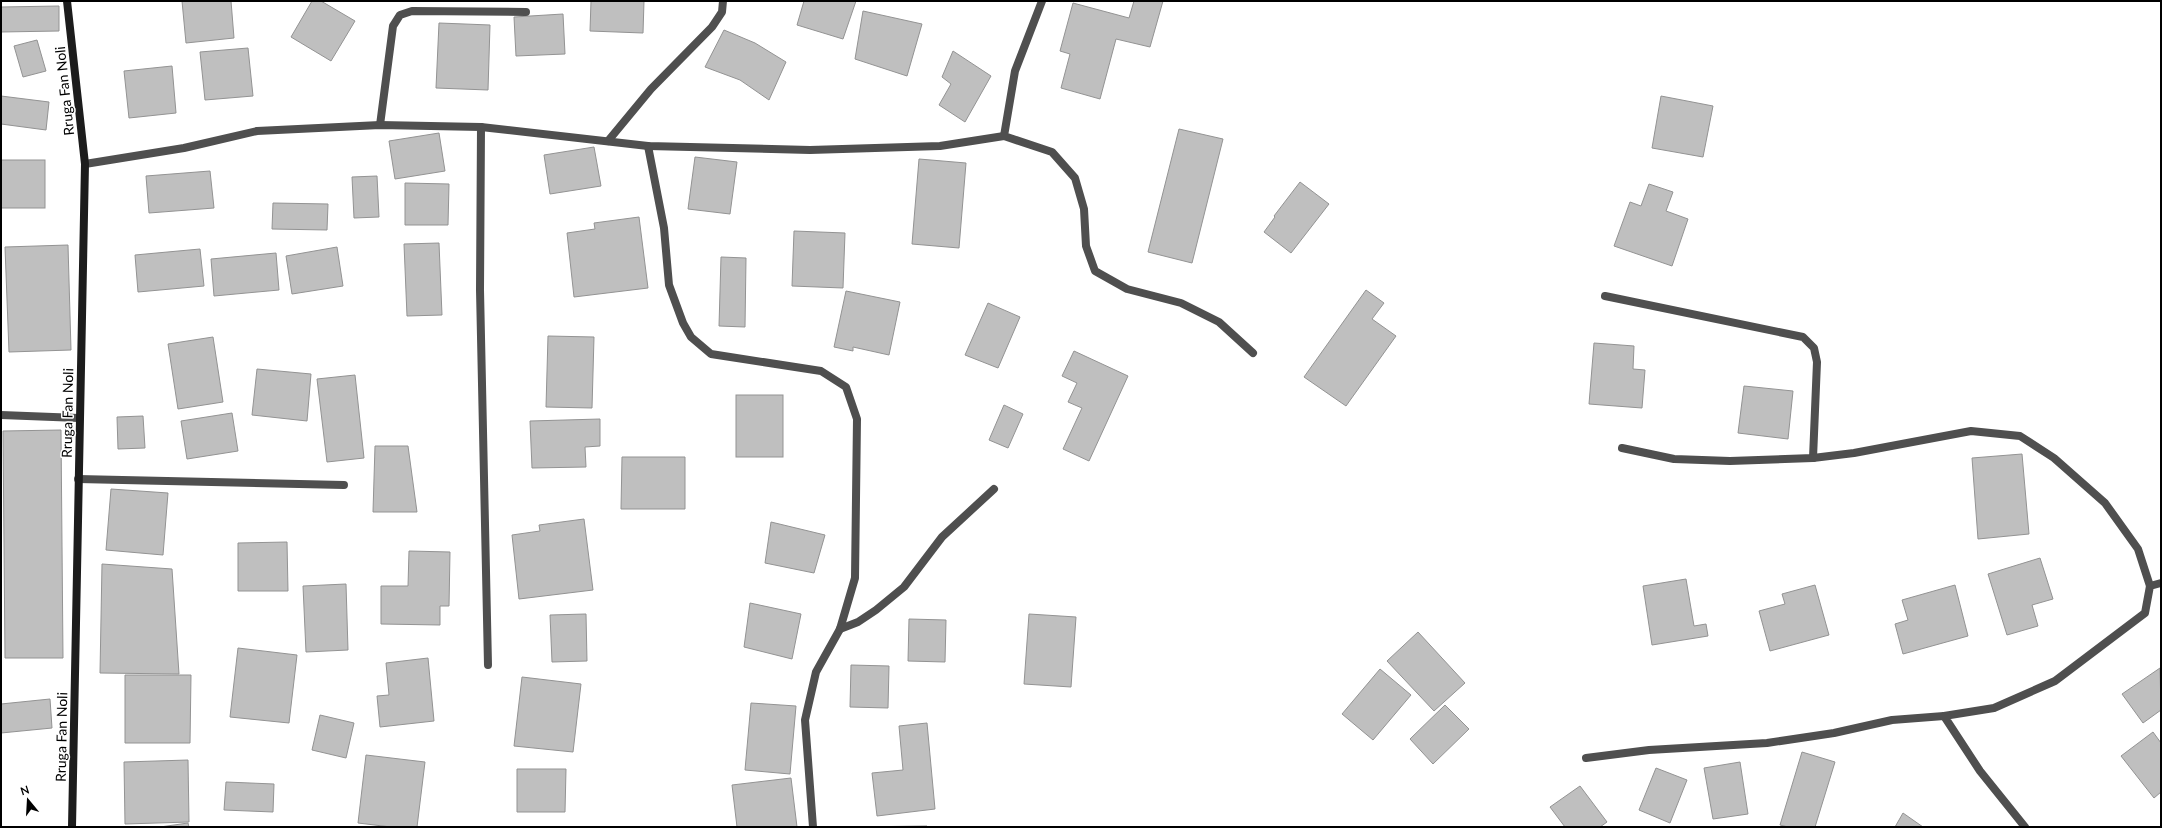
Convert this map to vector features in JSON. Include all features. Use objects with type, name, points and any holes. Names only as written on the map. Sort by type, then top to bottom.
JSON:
[{"type":"main road","name":"Rruga Fan Noli","points":[[67,1],[85,164],[72,827]]},
{"type":"street","points":[[608,141],[651,89],[712,27],[722,12],[723,1]]},
{"type":"street","points":[[1004,136],[1015,71],[1042,1]]},
{"type":"street","points":[[380,125],[393,26],[400,15],[412,11],[526,12]]},
{"type":"street","points":[[85,164],[184,148],[257,131],[380,125],[481,127],[648,146],[810,150],[940,146],[1004,136],[1052,152],[1075,178],[1084,209],[1086,246],[1096,271],[1127,289],[1181,303],[1219,322],[1253,353]]},
{"type":"street","points":[[481,127],[480,290],[488,665]]},
{"type":"street","points":[[648,146],[664,228],[669,285],[683,323],[691,337],[711,354],[821,371],[846,387],[857,420],[855,578],[840,629],[816,672],[805,720],[813,827]]},
{"type":"street","points":[[1605,296],[1803,337],[1814,348],[1817,362],[1812,458]]},
{"type":"street","points":[[1,415],[79,418]]},
{"type":"street","points":[[1586,758],[1648,750],[1767,743],[1834,733],[1892,720],[1944,716],[1994,708],[2055,681],[2145,613],[2150,586],[2138,549],[2105,504],[2054,458],[2020,436],[1971,431],[1854,453],[1812,458],[1730,461],[1674,458],[1622,448]]},
{"type":"street","points":[[78,479],[344,485]]},
{"type":"street","points":[[840,629],[864,618],[904,587],[942,537],[994,489]]},
{"type":"street","points":[[2150,586],[2161,583]]},
{"type":"street","points":[[1944,716],[1980,771],[2025,827]]},
{"type":"building","points":[[182,1],[231,1],[234,38],[186,43]]},
{"type":"building","points":[[312,1],[321,1],[355,21],[331,61],[291,37]]},
{"type":"building","points":[[591,1],[644,1],[643,33],[590,31]]},
{"type":"building","points":[[804,1],[856,1],[843,39],[797,25]]},
{"type":"building","points":[[1134,1],[1163,1],[1150,47],[1116,39],[1100,99],[1061,88],[1070,54],[1060,51],[1073,3],[1129,18]]},
{"type":"building","points":[[59,6],[59,31],[1,32],[1,7]]},
{"type":"building","points":[[863,11],[922,24],[907,76],[855,59]]},
{"type":"building","points":[[563,14],[565,54],[516,56],[514,17]]},
{"type":"building","points":[[439,23],[490,25],[488,90],[436,88]]},
{"type":"building","points":[[724,30],[755,43],[786,62],[769,100],[740,80],[705,67]]},
{"type":"building","points":[[37,40],[46,71],[23,77],[14,46]]},
{"type":"building","points":[[248,48],[253,96],[205,100],[200,52]]},
{"type":"building","points":[[953,51],[991,76],[965,122],[939,105],[951,84],[942,77]]},
{"type":"building","points":[[172,66],[176,113],[129,118],[124,71]]},
{"type":"building","points":[[1,96],[49,102],[46,130],[1,124]]},
{"type":"building","points":[[1661,96],[1713,106],[1703,157],[1652,148]]},
{"type":"building","points":[[1179,129],[1223,139],[1192,263],[1148,252]]},
{"type":"building","points":[[439,133],[445,171],[395,179],[389,141]]},
{"type":"building","points":[[594,147],[601,186],[550,194],[544,155]]},
{"type":"building","points":[[695,157],[737,162],[730,214],[688,209]]},
{"type":"building","points":[[919,159],[966,163],[959,248],[912,244]]},
{"type":"building","points":[[1,160],[45,160],[45,208],[1,208]]},
{"type":"building","points":[[210,171],[214,208],[149,213],[146,176]]},
{"type":"building","points":[[377,176],[379,217],[354,218],[352,177]]},
{"type":"building","points":[[1300,182],[1329,204],[1291,253],[1264,232],[1275,217],[1274,216]]},
{"type":"building","points":[[405,183],[449,184],[448,225],[405,225]]},
{"type":"building","points":[[1649,184],[1673,192],[1666,211],[1688,219],[1672,266],[1614,246],[1630,202],[1641,206]]},
{"type":"building","points":[[273,203],[328,204],[327,230],[272,229]]},
{"type":"building","points":[[639,217],[648,288],[574,297],[567,233],[595,229],[594,223]]},
{"type":"building","points":[[794,231],[845,233],[843,288],[792,286]]},
{"type":"building","points":[[439,243],[442,315],[407,316],[404,244]]},
{"type":"building","points":[[68,245],[71,350],[9,352],[5,247]]},
{"type":"building","points":[[337,247],[343,286],[292,294],[286,256]]},
{"type":"building","points":[[200,249],[204,286],[138,292],[135,255]]},
{"type":"building","points":[[276,253],[279,290],[214,296],[211,259]]},
{"type":"building","points":[[721,257],[746,258],[745,327],[719,326]]},
{"type":"building","points":[[1366,290],[1384,303],[1372,319],[1396,336],[1346,406],[1304,377]]},
{"type":"building","points":[[846,291],[900,302],[889,355],[853,347],[853,351],[834,347]]},
{"type":"building","points":[[988,303],[1020,317],[998,368],[965,355]]},
{"type":"building","points":[[548,336],[594,337],[592,408],[546,407]]},
{"type":"building","points":[[213,337],[223,402],[178,409],[168,344]]},
{"type":"building","points":[[1594,343],[1634,346],[1633,369],[1645,370],[1642,408],[1589,404]]},
{"type":"building","points":[[1074,351],[1128,376],[1089,461],[1063,449],[1082,408],[1068,402],[1077,383],[1062,376]]},
{"type":"building","points":[[257,369],[311,374],[307,421],[252,415]]},
{"type":"building","points":[[355,375],[364,458],[327,462],[317,379]]},
{"type":"building","points":[[1744,386],[1793,391],[1788,439],[1738,433]]},
{"type":"building","points":[[736,395],[783,395],[783,457],[736,457]]},
{"type":"building","points":[[1004,405],[1023,414],[1008,448],[989,440]]},
{"type":"building","points":[[232,413],[238,451],[187,459],[181,421]]},
{"type":"building","points":[[143,416],[145,448],[118,449],[117,417]]},
{"type":"building","points":[[600,419],[600,446],[585,447],[586,467],[532,468],[530,421]]},
{"type":"building","points":[[61,430],[63,658],[5,658],[3,431]]},
{"type":"building","points":[[375,446],[408,446],[417,512],[373,512]]},
{"type":"building","points":[[2022,454],[2029,534],[1978,539],[1972,458]]},
{"type":"building","points":[[622,457],[685,457],[685,509],[621,509]]},
{"type":"building","points":[[111,489],[168,493],[163,555],[106,550]]},
{"type":"building","points":[[584,519],[593,590],[519,599],[512,535],[540,531],[539,525]]},
{"type":"building","points":[[771,522],[825,535],[814,573],[765,563]]},
{"type":"building","points":[[287,542],[288,591],[238,591],[238,543]]},
{"type":"building","points":[[409,551],[450,552],[449,606],[440,606],[440,625],[381,624],[381,586],[408,586]]},
{"type":"building","points":[[2040,558],[2053,599],[2032,605],[2038,626],[2007,635],[1988,574]]},
{"type":"building","points":[[102,564],[172,569],[179,674],[100,673]]},
{"type":"building","points":[[1686,579],[1694,626],[1706,624],[1708,636],[1652,645],[1643,586]]},
{"type":"building","points":[[346,584],[348,650],[306,652],[303,586]]},
{"type":"building","points":[[1815,585],[1829,635],[1770,651],[1759,611],[1785,604],[1782,594]]},
{"type":"building","points":[[1955,585],[1968,636],[1903,654],[1895,624],[1908,620],[1902,600]]},
{"type":"building","points":[[750,603],[801,614],[792,659],[744,647]]},
{"type":"building","points":[[586,614],[587,661],[552,662],[550,615]]},
{"type":"building","points":[[1029,614],[1076,617],[1071,687],[1024,684]]},
{"type":"building","points":[[909,619],[946,620],[945,662],[908,661]]},
{"type":"building","points":[[1418,632],[1465,683],[1434,711],[1387,661]]},
{"type":"building","points":[[238,648],[297,655],[289,723],[230,717]]},
{"type":"building","points":[[428,658],[434,721],[380,727],[377,696],[389,695],[386,663]]},
{"type":"building","points":[[851,665],[889,666],[888,708],[850,707]]},
{"type":"building","points":[[2160,668],[2161,710],[2143,723],[2122,694]]},
{"type":"building","points":[[1380,669],[1411,695],[1373,740],[1342,714]]},
{"type":"building","points":[[125,675],[191,675],[190,743],[125,743]]},
{"type":"building","points":[[522,677],[581,684],[573,752],[514,746]]},
{"type":"building","points":[[50,699],[52,728],[1,733],[1,704]]},
{"type":"building","points":[[751,703],[796,706],[790,774],[745,770]]},
{"type":"building","points":[[1445,705],[1469,729],[1433,764],[1410,739]]},
{"type":"building","points":[[320,715],[354,723],[346,758],[312,750]]},
{"type":"building","points":[[927,723],[935,809],[877,816],[872,773],[903,770],[899,726]]},
{"type":"building","points":[[2153,732],[2161,743],[2161,792],[2154,798],[2121,756]]},
{"type":"building","points":[[1802,752],[1835,762],[1815,827],[1788,827],[1780,825]]},
{"type":"building","points":[[366,755],[425,762],[417,827],[391,827],[358,823]]},
{"type":"building","points":[[188,760],[189,822],[125,824],[124,762]]},
{"type":"building","points":[[1740,762],[1748,814],[1713,819],[1704,768]]},
{"type":"building","points":[[1656,768],[1687,780],[1670,823],[1639,810]]},
{"type":"building","points":[[517,769],[566,769],[565,812],[517,812]]},
{"type":"building","points":[[791,778],[797,827],[737,827],[732,785]]},
{"type":"building","points":[[226,782],[274,784],[273,812],[224,810]]},
{"type":"building","points":[[1580,786],[1607,822],[1600,827],[1565,827],[1550,807]]},
{"type":"building","points":[[1903,813],[1923,827],[1895,827]]},
{"type":"building","points":[[188,823],[189,827],[160,827]]},
{"type":"building","points":[[927,826],[927,827],[855,827]]}]
